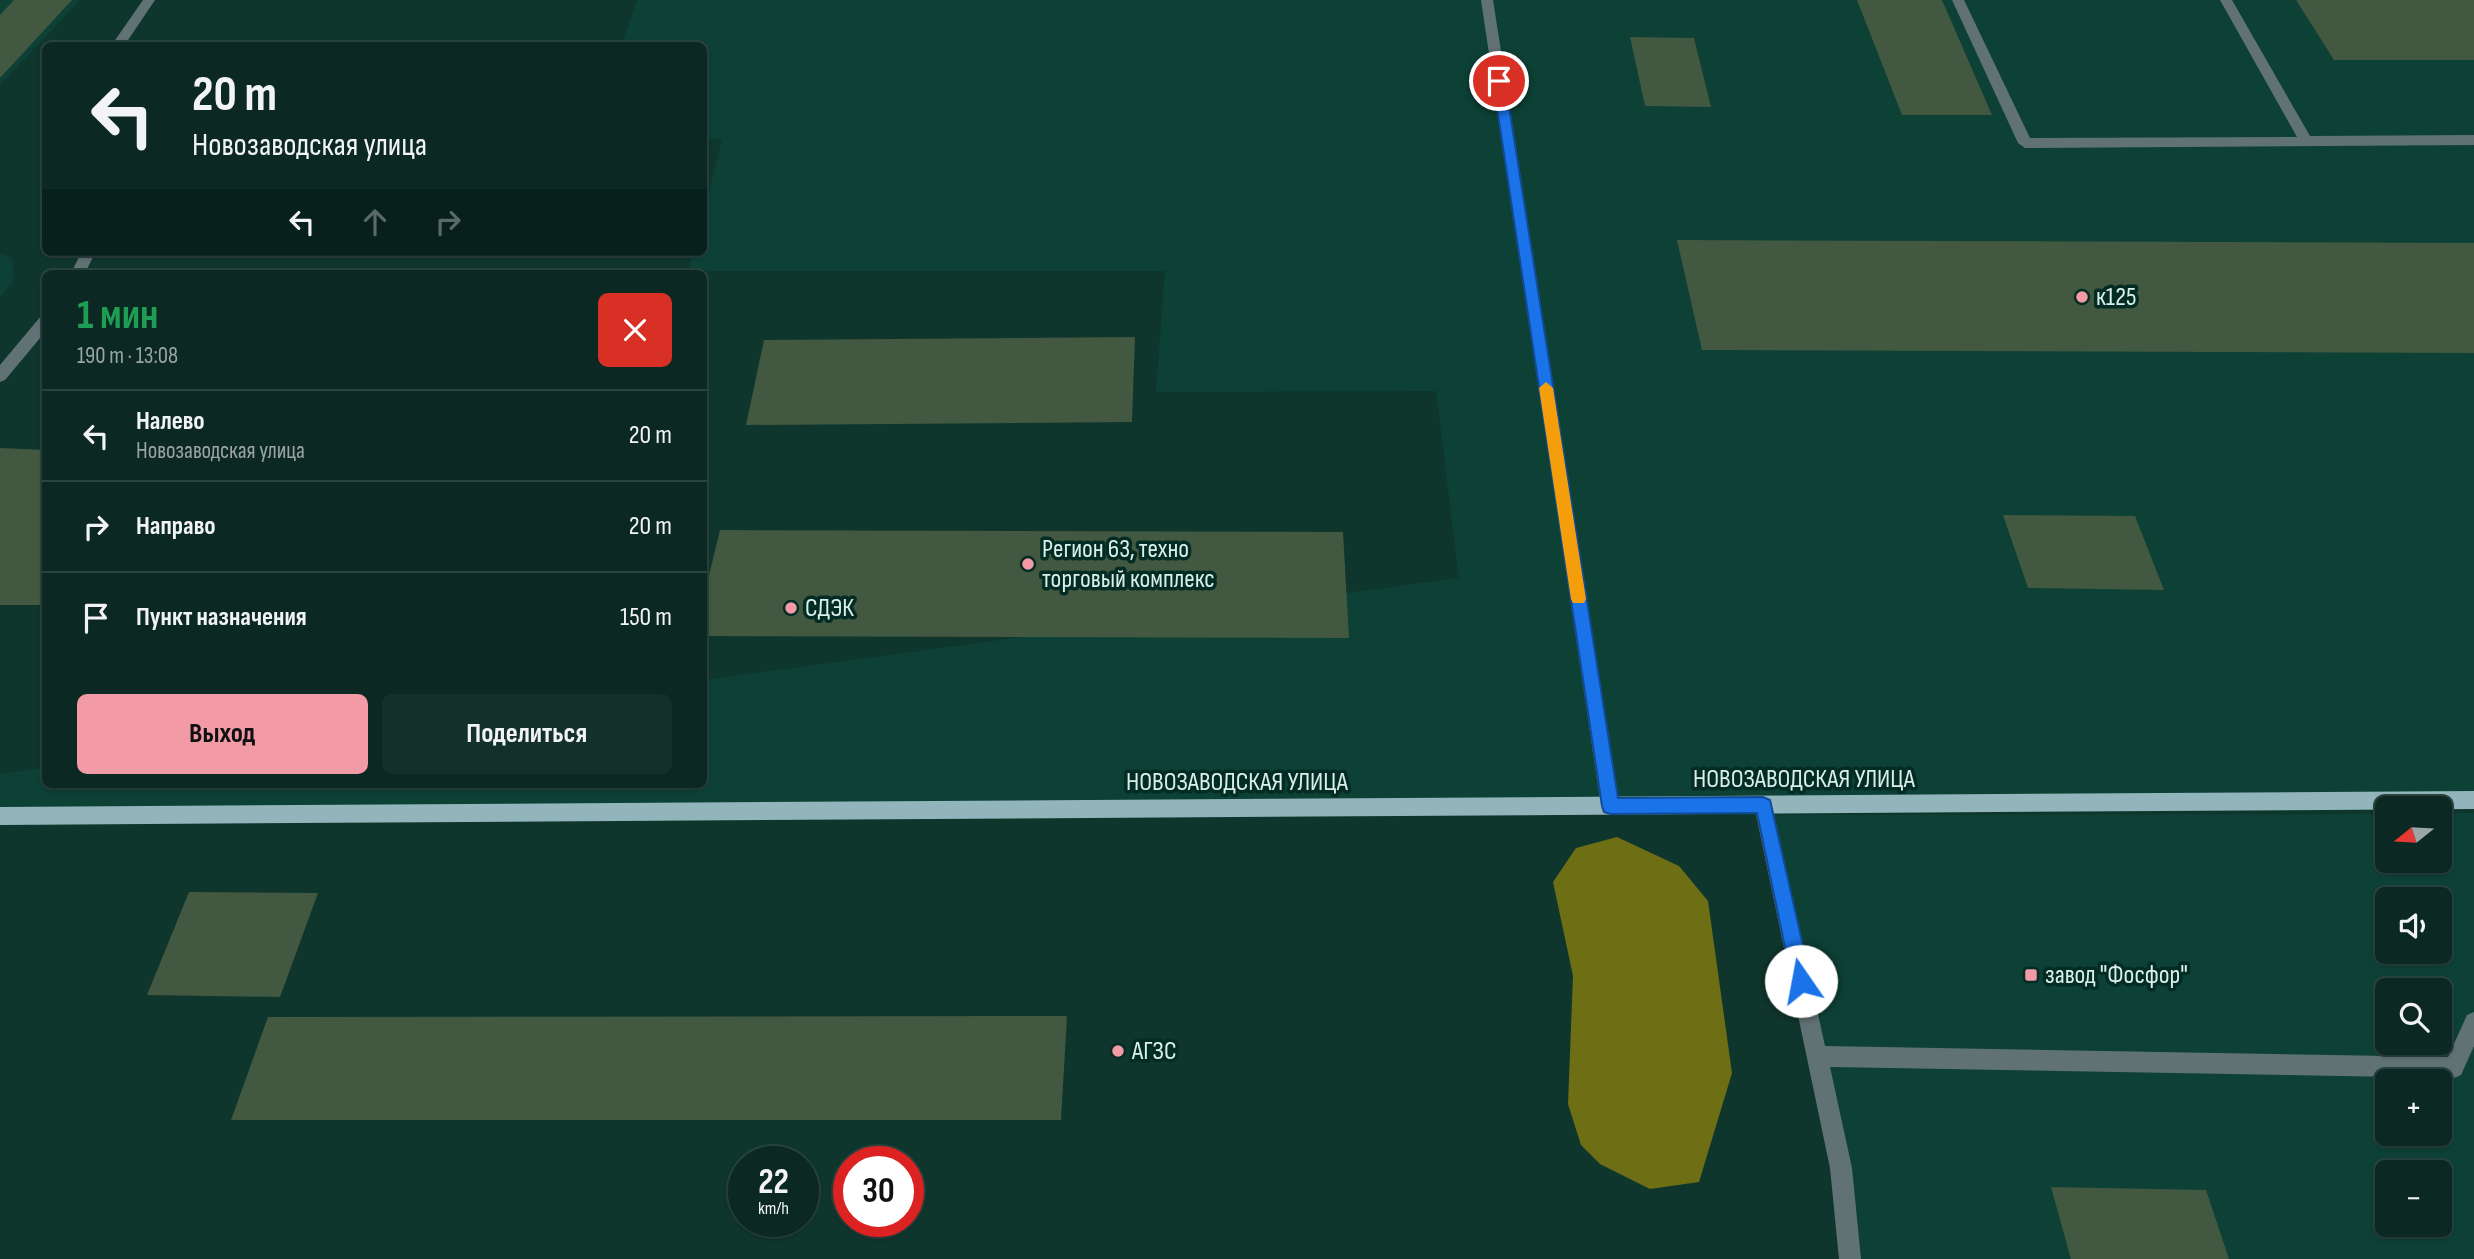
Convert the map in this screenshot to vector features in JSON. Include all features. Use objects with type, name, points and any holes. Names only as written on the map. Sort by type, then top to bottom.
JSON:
[{"type":"main road","name":"НОВОЗАВОДСКАЯ УЛИЦА","points":[[0,816],[2474,800]]},
{"type":"street","points":[[120,42],[149,0]]},
{"type":"street","points":[[1487,0],[1610,806]]},
{"type":"street","points":[[1958,0],[2025,143],[2474,139]]},
{"type":"street","points":[[2226,0],[2306,141]]},
{"type":"street","points":[[0,376],[42,325]]},
{"type":"street","points":[[1763,805],[1841,1168],[1850,1259]]},
{"type":"street","points":[[1818,1056],[2454,1068],[2474,1022]]},
{"type":"shaded area","points":[[0,0],[80,0],[0,85]]},
{"type":"shaded area","points":[[637,0],[2474,0],[2474,800],[2452,800],[2452,796],[2375,796],[2375,801],[0,816],[0,774],[42,768],[42,788],[707,788],[707,680],[1459,578],[1436,391],[1156,392],[1165,271],[688,270],[692,256],[707,256],[707,201],[722,140],[707,138],[707,42],[623,42]]},
{"type":"shaded area","points":[[0,254],[12,258],[14,280],[0,297]]},
{"type":"shaded area","points":[[2452,813],[2474,813],[2474,1259],[1857,1259],[1772,815],[2375,814],[2375,873],[2452,873]]},
{"type":"shaded area","points":[[1617,837],[1679,866],[1708,901],[1732,1073],[1699,1182],[1650,1189],[1600,1164],[1581,1145],[1568,1104],[1573,976],[1553,882],[1576,848]]},
{"type":"building","points":[[14,0],[72,0],[0,78],[0,15]]},
{"type":"building","points":[[1857,0],[1942,0],[1992,115],[1902,115]]},
{"type":"building","points":[[2296,0],[2474,0],[2474,60],[2334,60]]},
{"type":"building","points":[[1630,37],[1694,38],[1711,107],[1645,106]]},
{"type":"building","name":"к125","points":[[1677,240],[2474,243],[2474,353],[1702,350]]},
{"type":"building","points":[[1135,337],[1132,422],[746,425],[764,340]]},
{"type":"building","points":[[0,448],[42,450],[42,605],[0,605]]},
{"type":"building","points":[[2003,515],[2135,516],[2164,590],[2028,588]]},
{"type":"building","name":"Регион 63, техно торговый комплекс","points":[[720,530],[1343,532],[1349,638],[707,636],[707,584]]},
{"type":"building","points":[[189,892],[318,893],[280,997],[147,995]]},
{"type":"building","points":[[1067,1016],[1061,1120],[231,1120],[268,1017]]},
{"type":"building","points":[[2051,1187],[2206,1190],[2229,1259],[2071,1259]]},
{"type":"slow traffic","points":[[1546,388],[1578,599]]},
{"type":"place","name":"к125","points":[[2082,297]]},
{"type":"place","name":"Регион 63, техно торговый комплекс","points":[[1028,564]]},
{"type":"place","name":"СДЭК","points":[[791,608]]},
{"type":"place","name":"завод \"Фосфор\"","points":[[2031,975]]},
{"type":"place","name":"АГЗС","points":[[1118,1051]]},
{"type":"route","points":[[1499,81],[1610,806],[1763,805],[1801,981]]}]
